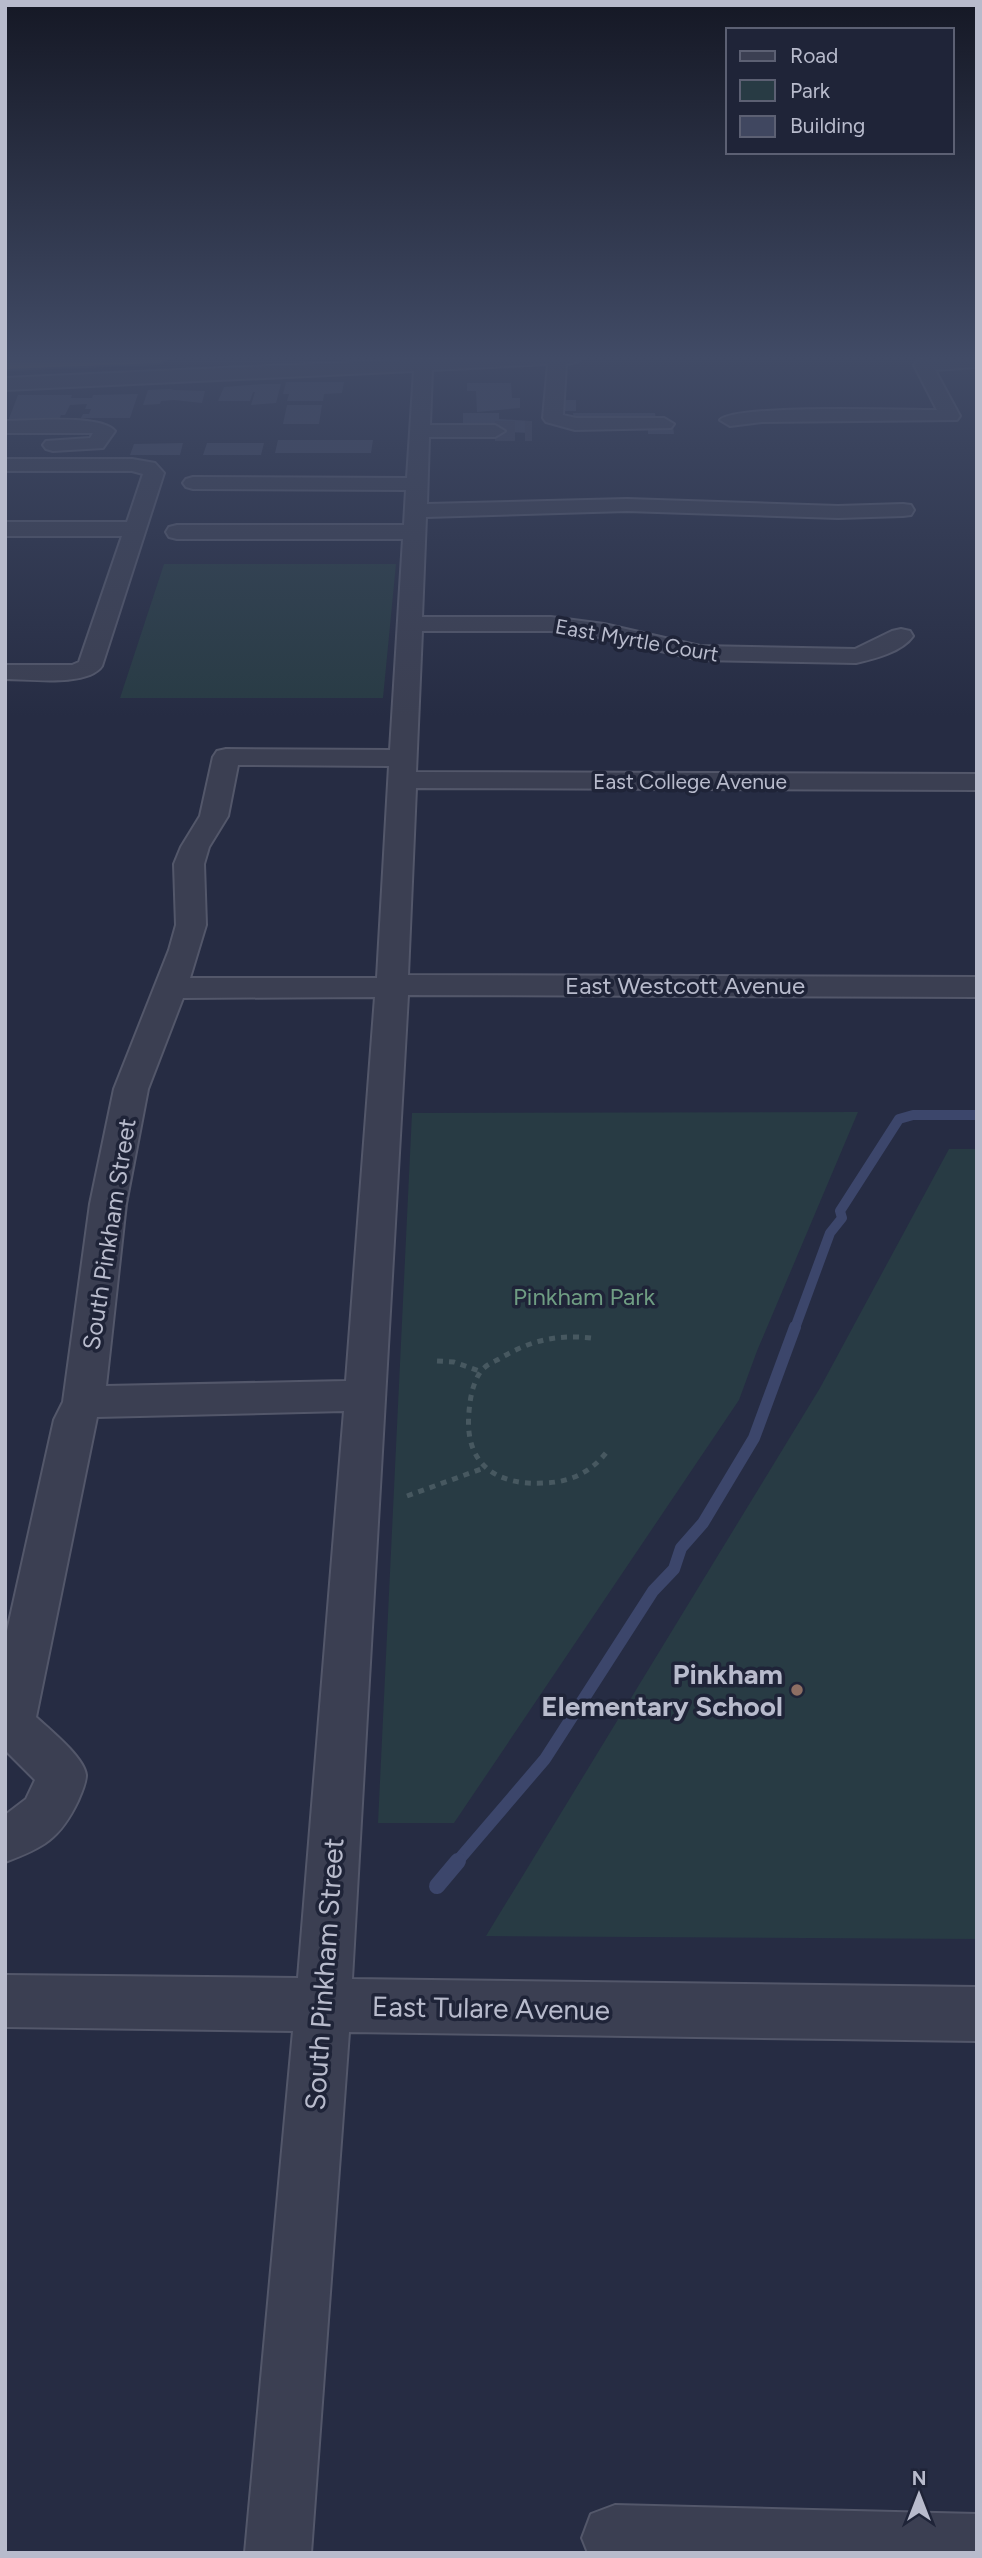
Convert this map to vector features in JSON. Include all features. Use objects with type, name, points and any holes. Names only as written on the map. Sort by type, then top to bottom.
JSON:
[{"type":"street","points":[[5,672],[76,672],[90,666],[152,477]]},
{"type":"street","name":"South Pinkham Street","points":[[278,2553],[323,2007],[365,1396],[392,986],[419,477]]},
{"type":"street","points":[[193,483],[261,483],[417,509]]},
{"type":"street","points":[[250,532],[261,483]]},
{"type":"street","points":[[177,532],[250,532],[417,509],[628,505],[838,512],[903,510]]},
{"type":"street","points":[[5,529],[136,529]]},
{"type":"street","name":"East Myrtle Court","points":[[412,624],[565,625],[604,631],[672,648],[726,656],[856,656],[901,636]]},
{"type":"street","name":"South Pinkham Street","points":[[8,1725],[75,1420],[85,1402],[108,1204],[131,1089],[191,925],[189,864],[195,847],[214,816],[226,757],[403,769]]},
{"type":"street","name":"East College Avenue","points":[[403,769],[977,782]]},
{"type":"street","points":[[170,988],[392,986]]},
{"type":"street","name":"East Westcott Avenue","points":[[392,986],[977,987]]},
{"type":"street","points":[[85,1402],[365,1396]]},
{"type":"street","points":[[5,1839],[20,1834],[45,1815],[59,1791],[61,1774],[8,1725]]},
{"type":"street","name":"East Tulare Avenue","points":[[5,2001],[977,2014]]},
{"type":"street","points":[[615,2538],[977,2547]]},
{"type":"path","points":[[591,1338],[569,1335],[543,1337],[513,1350],[482,1372],[472,1389],[468,1444],[479,1464],[494,1475],[512,1482],[540,1483],[566,1481],[585,1474],[602,1460],[609,1449]]},
{"type":"path","points":[[438,1361],[454,1362],[482,1372]]},
{"type":"path","points":[[407,1496],[484,1468]]},
{"type":"green space","points":[[164,564],[396,564],[383,698],[120,698]]},
{"type":"green space","name":"Pinkham Park","points":[[858,1112],[739,1400],[454,1823],[378,1823],[412,1113]]},
{"type":"green space","name":"Pinkham Elementary School","points":[[949,1149],[977,1149],[977,1939],[486,1936],[820,1388]]},
{"type":"waterway","points":[[795,1328],[830,1233],[842,1218],[840,1211],[899,1119],[913,1115],[977,1115]]},
{"type":"waterway","points":[[456,1863],[545,1759],[653,1591],[674,1569],[681,1548],[703,1523],[754,1438],[795,1327]]},
{"type":"waterway","points":[[437,1886],[458,1861]]},
{"type":"place","name":"Pinkham Elementary School","points":[[797,1690]]}]
